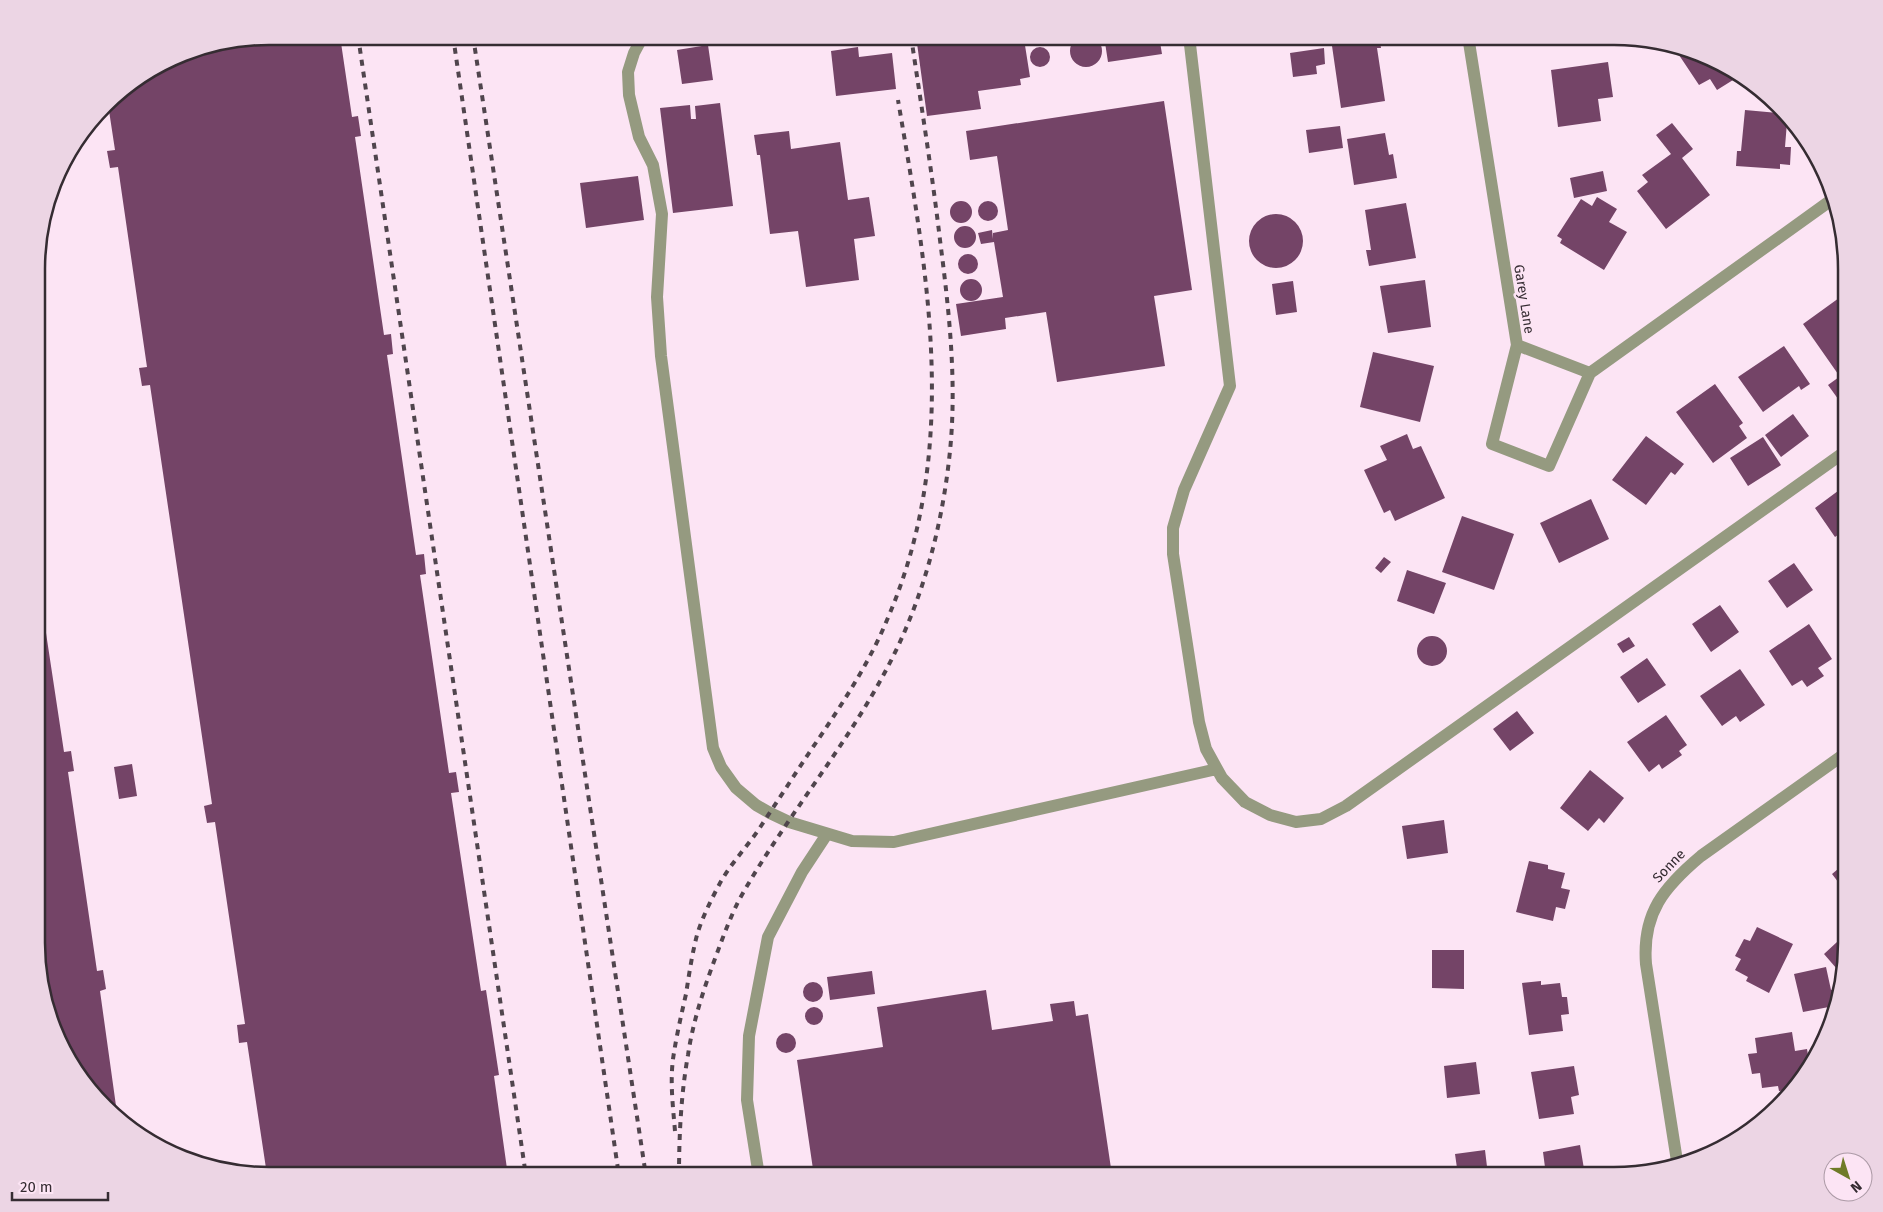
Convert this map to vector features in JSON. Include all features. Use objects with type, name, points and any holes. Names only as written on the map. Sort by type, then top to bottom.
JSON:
[{"type":"street","points":[[638,45],[628,72],[630,95],[639,138],[653,165],[662,214],[657,297],[662,356],[713,748],[722,767],[736,788],[756,806],[789,822],[852,841],[894,842],[1217,769]]},
{"type":"street","points":[[1190,45],[1230,386],[1184,490],[1173,528],[1173,554],[1199,722],[1206,749],[1222,778],[1245,802],[1270,815],[1296,822],[1320,819],[1346,806],[1838,458]]},
{"type":"street","name":"Garey Lane","points":[[1469,45],[1516,346],[1590,373]]},
{"type":"street","points":[[1516,346],[1492,444],[1549,466],[1590,373],[1827,202]]},
{"type":"street","name":"Sonne","points":[[1676,1158],[1646,964],[1645,946],[1652,914],[1665,890],[1679,874],[1701,856],[1838,759]]},
{"type":"street","points":[[758,1167],[748,1100],[749,1036],[768,937],[802,872],[827,834]]},
{"type":"building","points":[[255,45],[341,45],[352,117],[358,116],[361,136],[355,137],[384,335],[391,334],[393,354],[387,355],[416,555],[424,554],[426,574],[420,575],[449,773],[456,772],[459,792],[451,793],[481,991],[486,990],[499,1075],[494,1076],[507,1167],[266,1167],[247,1042],[239,1043],[237,1025],[245,1024],[215,822],[207,823],[204,806],[212,804],[150,385],[142,386],[139,368],[147,367],[118,167],[110,168],[107,151],[115,150],[109,113],[133,91],[170,68],[197,57],[240,47]]},
{"type":"building","points":[[708,45],[713,80],[682,84],[677,50]]},
{"type":"building","points":[[917,45],[1025,45],[1030,77],[1020,79],[1021,85],[978,91],[981,109],[927,116]]},
{"type":"building","points":[[1072,45],[1100,45],[1102,51],[1097,62],[1086,67],[1075,62],[1070,51]]},
{"type":"building","points":[[1105,45],[1160,45],[1162,54],[1108,62]]},
{"type":"building","points":[[1332,45],[1380,45],[1381,48],[1377,48],[1385,101],[1341,108]]},
{"type":"building","points":[[858,47],[859,57],[892,53],[896,89],[836,96],[831,51]]},
{"type":"building","points":[[1040,47],[1047,50],[1050,57],[1047,64],[1040,67],[1033,64],[1030,57],[1033,50]]},
{"type":"building","points":[[1324,48],[1325,64],[1316,66],[1317,74],[1293,77],[1290,53]]},
{"type":"building","points":[[1679,55],[1713,68],[1733,80],[1717,90],[1710,79],[1699,85]]},
{"type":"building","points":[[1608,62],[1613,97],[1598,99],[1601,121],[1558,127],[1551,70]]},
{"type":"building","points":[[1164,101],[1192,290],[1154,296],[1165,366],[1057,382],[1046,312],[1005,318],[1006,329],[961,336],[956,304],[1003,297],[994,242],[981,244],[978,233],[992,230],[993,239],[993,233],[1008,230],[997,156],[970,160],[966,131]]},
{"type":"building","points":[[720,103],[733,206],[673,213],[660,108],[690,105],[691,119],[696,119],[695,106]]},
{"type":"building","points":[[1745,110],[1774,113],[1787,127],[1785,147],[1791,147],[1790,165],[1780,164],[1780,169],[1736,166],[1737,151],[1741,151]]},
{"type":"building","points":[[1672,123],[1693,149],[1682,158],[1710,195],[1666,229],[1637,191],[1648,182],[1642,175],[1671,154],[1656,135]]},
{"type":"building","points":[[1340,126],[1343,148],[1309,153],[1306,130]]},
{"type":"building","points":[[789,131],[791,149],[840,142],[848,200],[869,197],[875,236],[854,239],[859,280],[806,287],[798,231],[770,234],[760,155],[757,155],[754,135]]},
{"type":"building","points":[[1385,133],[1389,155],[1393,154],[1397,178],[1354,185],[1347,139]]},
{"type":"building","points":[[1603,171],[1607,191],[1574,198],[1570,178]]},
{"type":"building","points":[[638,176],[644,220],[586,228],[580,183]]},
{"type":"building","points":[[1597,197],[1617,209],[1609,222],[1627,232],[1604,270],[1560,243],[1562,239],[1557,236],[1581,199],[1592,206]]},
{"type":"building","points":[[961,201],[969,204],[972,212],[969,220],[961,223],[953,220],[950,212],[953,204]]},
{"type":"building","points":[[984,201],[992,201],[998,207],[998,215],[992,221],[984,221],[978,215],[978,207]]},
{"type":"building","points":[[1406,203],[1416,258],[1369,266],[1366,250],[1371,250],[1365,210]]},
{"type":"building","points":[[1271,214],[1281,214],[1291,218],[1299,226],[1303,241],[1299,256],[1291,264],[1281,268],[1271,268],[1261,264],[1253,256],[1249,246],[1249,236],[1253,226],[1261,218]]},
{"type":"building","points":[[965,226],[973,229],[976,237],[973,245],[965,248],[957,245],[954,237],[957,229]]},
{"type":"building","points":[[968,254],[975,257],[978,264],[975,271],[968,274],[961,271],[958,264],[961,257]]},
{"type":"building","points":[[971,279],[979,282],[982,290],[979,298],[971,301],[963,298],[960,290],[963,282]]},
{"type":"building","points":[[1425,280],[1431,327],[1388,333],[1380,286]]},
{"type":"building","points":[[1293,281],[1297,312],[1276,315],[1272,284]]},
{"type":"building","points":[[1838,299],[1838,374],[1803,324]]},
{"type":"building","points":[[1784,346],[1810,384],[1801,390],[1799,386],[1763,412],[1738,377]]},
{"type":"building","points":[[1373,352],[1434,366],[1420,422],[1360,407]]},
{"type":"building","points":[[1838,378],[1838,399],[1828,385]]},
{"type":"building","points":[[1715,384],[1743,423],[1739,426],[1747,438],[1713,463],[1676,412]]},
{"type":"building","points":[[1793,414],[1809,436],[1781,457],[1765,435]]},
{"type":"building","points":[[1407,434],[1413,449],[1421,446],[1445,498],[1395,521],[1390,510],[1384,513],[1364,470],[1387,460],[1380,446]]},
{"type":"building","points":[[1646,436],[1684,464],[1675,475],[1671,472],[1646,505],[1612,480]]},
{"type":"building","points":[[1763,437],[1781,465],[1748,486],[1730,458]]},
{"type":"building","points":[[1838,491],[1838,535],[1835,537],[1815,508]]},
{"type":"building","points":[[1591,499],[1609,539],[1559,563],[1540,523]]},
{"type":"building","points":[[1462,516],[1514,534],[1494,590],[1442,572]]},
{"type":"building","points":[[1384,557],[1391,562],[1381,573],[1375,568]]},
{"type":"building","points":[[1794,563],[1813,590],[1787,608],[1768,581]]},
{"type":"building","points":[[1407,570],[1446,583],[1434,614],[1397,601]]},
{"type":"building","points":[[1720,605],[1739,632],[1711,652],[1692,624]]},
{"type":"building","points":[[1809,624],[1832,659],[1818,668],[1824,676],[1807,687],[1802,680],[1792,686],[1769,651]]},
{"type":"building","points":[[45,626],[64,752],[71,751],[74,771],[68,772],[97,971],[103,970],[106,989],[100,991],[116,1106],[91,1079],[75,1055],[57,1015],[49,986],[45,957]]},
{"type":"building","points":[[1432,636],[1443,640],[1447,651],[1443,662],[1432,666],[1421,662],[1417,651],[1421,640]]},
{"type":"building","points":[[1629,637],[1635,646],[1623,653],[1617,644]]},
{"type":"building","points":[[1647,658],[1666,685],[1638,703],[1620,677]]},
{"type":"building","points":[[1740,669],[1765,705],[1740,722],[1736,716],[1722,726],[1700,696]]},
{"type":"building","points":[[1517,711],[1534,733],[1510,751],[1493,729]]},
{"type":"building","points":[[1666,715],[1687,745],[1679,751],[1682,755],[1662,769],[1659,764],[1649,772],[1627,742]]},
{"type":"building","points":[[132,764],[137,796],[119,799],[114,767]]},
{"type":"building","points":[[1590,770],[1624,798],[1604,823],[1599,818],[1588,831],[1560,808]]},
{"type":"building","points":[[1444,820],[1448,853],[1407,859],[1402,826]]},
{"type":"building","points":[[1529,861],[1548,865],[1548,869],[1565,873],[1561,888],[1570,890],[1565,909],[1556,907],[1553,921],[1516,912]]},
{"type":"building","points":[[1838,869],[1838,882],[1832,874]]},
{"type":"building","points":[[1757,927],[1793,944],[1769,993],[1746,981],[1748,977],[1735,970],[1741,959],[1735,956],[1744,939],[1750,941]]},
{"type":"building","points":[[1837,942],[1836,968],[1824,954]]},
{"type":"building","points":[[1432,950],[1464,950],[1464,989],[1432,988]]},
{"type":"building","points":[[1826,967],[1831,990],[1833,990],[1828,1007],[1803,1012],[1794,974]]},
{"type":"building","points":[[872,971],[875,994],[830,1000],[827,977]]},
{"type":"building","points":[[1541,981],[1541,985],[1560,983],[1562,997],[1567,997],[1569,1014],[1561,1015],[1563,1031],[1529,1035],[1522,983]]},
{"type":"building","points":[[813,982],[820,985],[823,992],[820,999],[813,1002],[806,999],[803,992],[806,985]]},
{"type":"building","points":[[986,990],[992,1030],[1053,1021],[1050,1004],[1074,1001],[1076,1016],[1088,1014],[1111,1167],[813,1167],[797,1060],[883,1047],[877,1007]]},
{"type":"building","points":[[814,1007],[822,1012],[823,1016],[818,1024],[814,1025],[806,1020],[805,1016],[810,1008]]},
{"type":"building","points":[[1792,1032],[1795,1051],[1807,1049],[1808,1055],[1782,1091],[1779,1091],[1778,1086],[1762,1088],[1760,1073],[1752,1074],[1748,1054],[1757,1053],[1755,1038]]},
{"type":"building","points":[[782,1033],[790,1033],[796,1039],[796,1047],[790,1053],[782,1053],[776,1047],[776,1039]]},
{"type":"building","points":[[1476,1062],[1480,1094],[1447,1098],[1444,1066]]},
{"type":"building","points":[[1574,1066],[1579,1095],[1571,1097],[1574,1114],[1539,1119],[1531,1072]]},
{"type":"building","points":[[1580,1145],[1584,1167],[1545,1167],[1543,1152]]},
{"type":"building","points":[[1485,1150],[1487,1167],[1457,1167],[1455,1154]]},
{"type":"railway","points":[[359,45],[525,1167]]},
{"type":"railway","points":[[454,45],[618,1167]]},
{"type":"railway","points":[[474,45],[645,1167]]},
{"type":"railway","points":[[679,1167],[682,1100],[690,1042],[703,992],[727,928],[739,900],[760,865],[873,694],[909,621],[924,580],[936,538],[950,451],[953,398],[951,346],[937,214],[912,45]]},
{"type":"railway","points":[[675,1131],[672,1086],[673,1059],[701,922],[723,877],[761,826],[831,721],[879,638],[910,556],[924,492],[931,427],[931,362],[927,297],[919,232],[898,100]]}]
